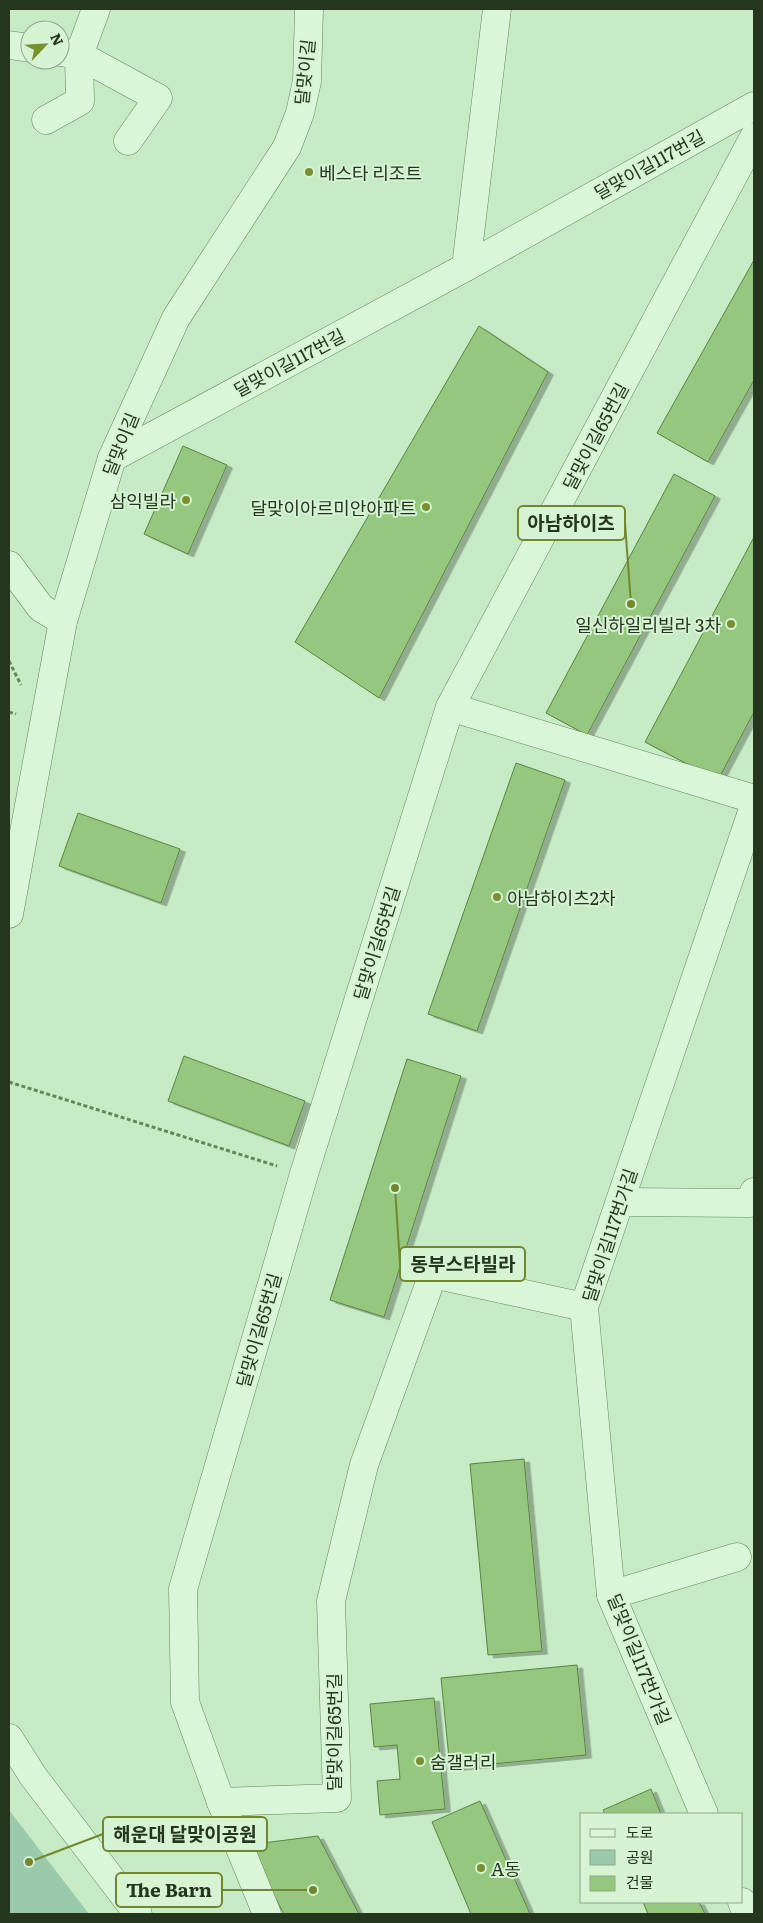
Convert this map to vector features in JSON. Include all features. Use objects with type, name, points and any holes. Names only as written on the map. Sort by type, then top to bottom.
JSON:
[{"type":"street","points":[[70,51],[96,9]]},
{"type":"street","name":"달맞이길","points":[[9,914],[63,621],[112,458],[176,318],[287,147],[300,113],[306,80],[309,9]]},
{"type":"street","points":[[466,267],[497,9]]},
{"type":"street","points":[[70,54],[158,98],[128,141]]},
{"type":"street","points":[[46,120],[80,101],[70,57]]},
{"type":"street","name":"달맞이길117번길","points":[[112,458],[466,267],[754,106]]},
{"type":"street","name":"달맞이길65번길","points":[[267,1914],[221,1802],[185,1702],[182,1590],[304,1174],[450,707],[754,136]]},
{"type":"street","points":[[9,565],[41,608],[63,621]]},
{"type":"street","points":[[450,707],[754,799]]},
{"type":"street","name":"달맞이길117번가길","points":[[704,1813],[611,1595],[584,1307],[754,806]]},
{"type":"street","points":[[620,1202],[750,1203],[754,1192]]},
{"type":"street","name":"달맞이길65번길","points":[[221,1802],[337,1798],[331,1601],[364,1465],[433,1274],[584,1307]]},
{"type":"street","points":[[611,1595],[738,1557]]},
{"type":"street","points":[[9,1738],[33,1776],[138,1914]]},
{"type":"path","points":[[9,661],[24,690]]},
{"type":"path","points":[[9,712],[19,715]]},
{"type":"path","points":[[9,1082],[304,1174]]},
{"type":"green space","points":[[9,1810],[89,1914],[9,1914]]},
{"type":"building","points":[[754,260],[754,380],[708,462],[657,433]]},
{"type":"building","name":"달맞이아르미안아파트","points":[[479,326],[548,372],[379,698],[295,642]]},
{"type":"building","name":"삼익빌라","points":[[183,446],[227,465],[188,554],[144,534]]},
{"type":"building","points":[[674,474],[715,496],[587,735],[546,713]]},
{"type":"building","name":"일신하일리빌라 3차","points":[[754,537],[754,712],[718,780],[645,742]]},
{"type":"building","name":"아남하이츠2차","points":[[516,763],[565,780],[477,1031],[428,1014]]},
{"type":"building","points":[[78,813],[180,849],[161,903],[59,866]]},
{"type":"building","points":[[184,1056],[305,1101],[289,1146],[168,1101]]},
{"type":"building","points":[[407,1059],[461,1076],[384,1317],[330,1300]]},
{"type":"building","points":[[524,1459],[542,1651],[488,1655],[470,1464]]},
{"type":"building","points":[[577,1665],[586,1755],[450,1768],[441,1678]]},
{"type":"building","points":[[434,1698],[445,1809],[380,1815],[377,1781],[400,1779],[397,1745],[374,1747],[370,1704]]},
{"type":"building","points":[[651,1789],[661,1813],[604,1813],[603,1810]]},
{"type":"building","name":"A동","points":[[480,1801],[530,1914],[471,1914],[432,1822]]},
{"type":"building","points":[[318,1836],[359,1914],[284,1914],[247,1845]]},
{"type":"building","points":[[643,1903],[700,1903],[705,1914],[648,1914]]},
{"type":"place","name":"베스타 리조트","points":[[309,172]]},
{"type":"place","name":"삼익빌라","points":[[186,500]]},
{"type":"place","name":"달맞이아르미안아파트","points":[[426,507]]},
{"type":"place","name":"아남하이츠","points":[[631,604]]},
{"type":"place","name":"일신하일리빌라 3차","points":[[731,624]]},
{"type":"place","name":"아남하이츠2차","points":[[497,897]]},
{"type":"place","name":"동부스타빌라","points":[[395,1188]]},
{"type":"place","name":"숨갤러리","points":[[420,1761]]},
{"type":"place","name":"해운대 달맞이공원","points":[[29,1862]]},
{"type":"place","name":"A동","points":[[481,1868]]},
{"type":"place","name":"The Barn","points":[[313,1890]]}]
